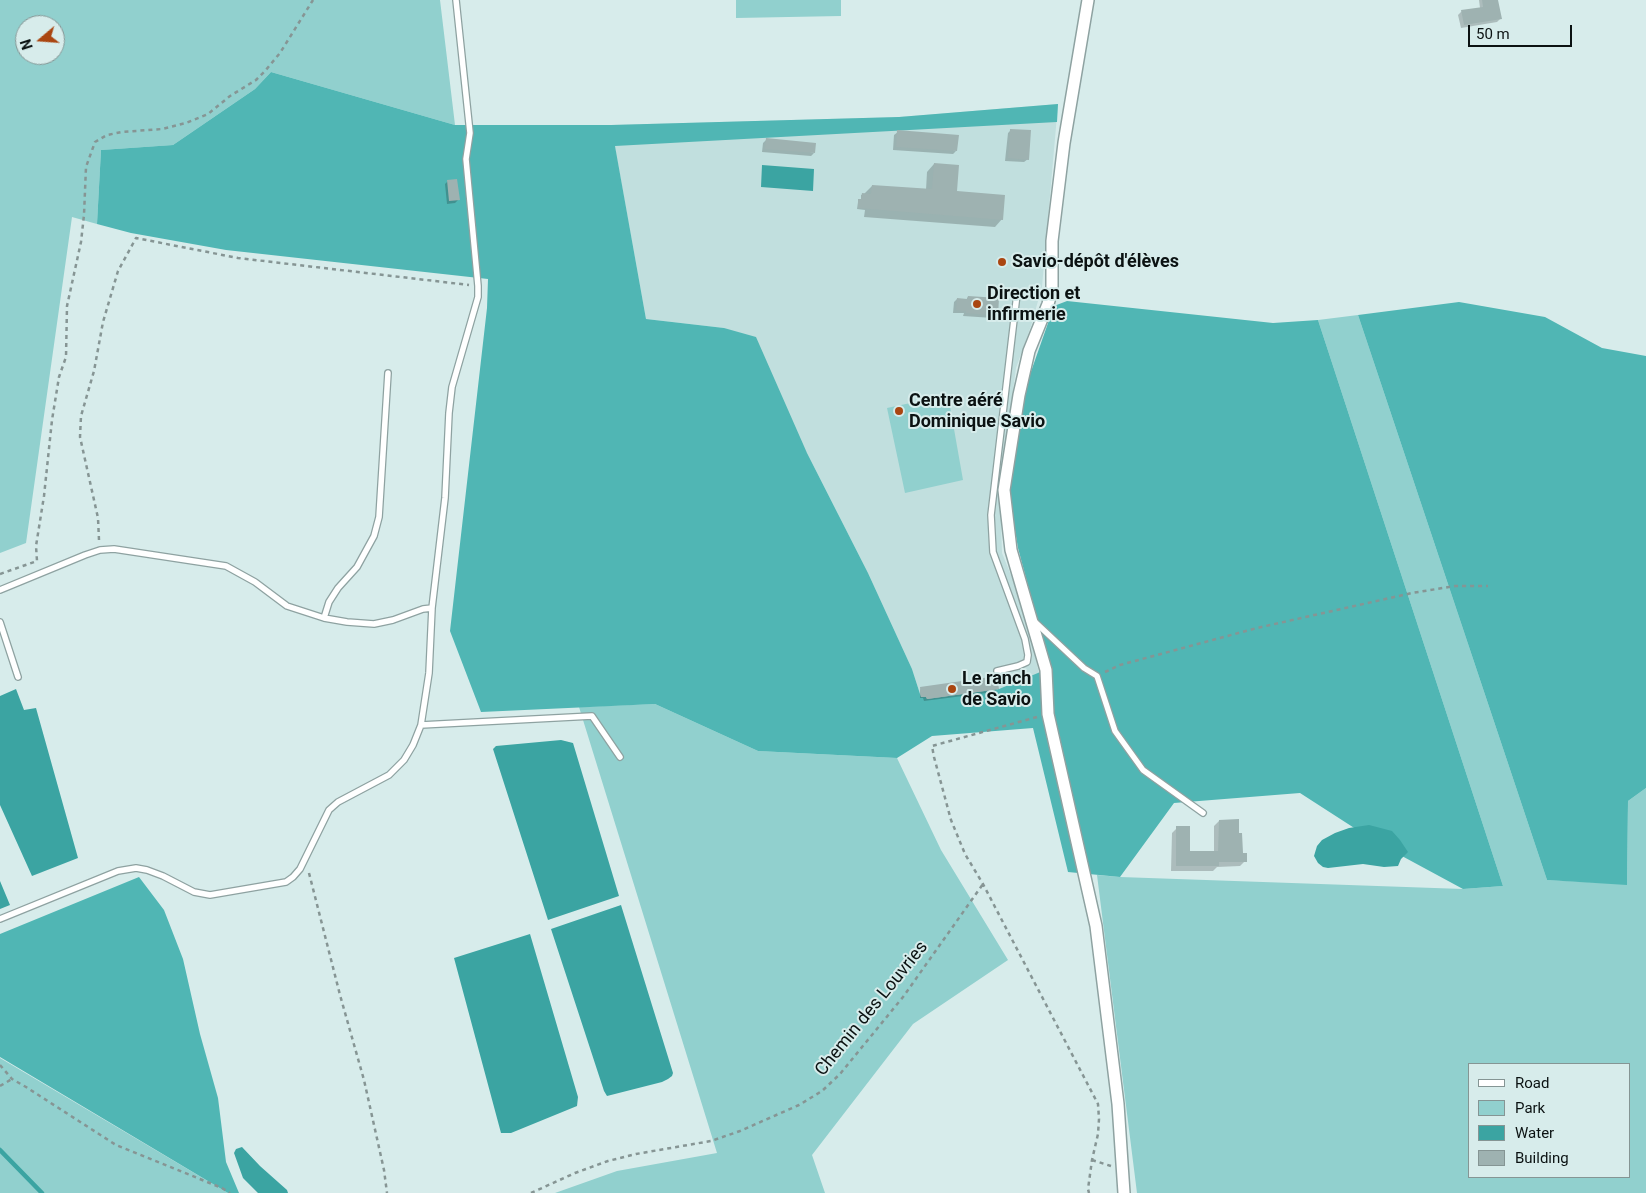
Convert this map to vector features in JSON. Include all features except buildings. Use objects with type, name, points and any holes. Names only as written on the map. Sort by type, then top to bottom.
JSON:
[{"type":"street","points":[[1088,0],[1064,143],[1052,242],[1052,290],[1029,351],[1018,395],[1004,490],[1011,550],[1046,670],[1048,714],[1096,926],[1118,1104],[1124,1193]]},
{"type":"lane","points":[[0,918],[118,871],[136,868],[163,876],[179,886],[194,892],[210,895],[286,882],[294,877],[307,857],[329,810],[338,802],[380,781],[398,767],[413,745],[421,725],[429,673],[432,608],[446,498],[452,386],[478,297],[466,158],[470,133],[456,0]]},
{"type":"lane","points":[[997,671],[1026,662],[1028,655],[1025,639],[994,552],[991,515],[1017,294]]},
{"type":"lane","points":[[324,618],[329,602],[338,588],[356,568],[376,530],[379,517],[388,373]]},
{"type":"lane","points":[[0,590],[100,550],[114,549],[226,566],[255,582],[287,606],[324,618],[374,624],[432,608]]},
{"type":"lane","points":[[1031,619],[1084,668],[1097,676],[1115,731],[1143,770],[1203,813]]},
{"type":"lane","points":[[0,622],[18,676]]},
{"type":"lane","points":[[421,725],[592,716],[620,757]]},
{"type":"path","points":[[0,574],[37,561],[36,546],[44,496],[54,404],[59,377],[66,357],[67,306],[81,242],[86,168],[95,142],[107,135],[162,129],[186,123],[208,114],[230,96],[256,80],[265,71],[280,54],[313,0]]},
{"type":"path","points":[[100,550],[98,518],[80,437],[81,416],[118,271],[136,238],[238,258],[478,286]]},
{"type":"path","points":[[1097,676],[1120,665],[1257,628],[1412,593],[1455,586],[1488,586]]},
{"type":"path","points":[[1048,714],[932,746],[951,820],[965,854],[983,884],[1098,1104],[1098,1134],[1092,1160],[1089,1193]]},
{"type":"path","points":[[307,857],[310,877],[364,1080],[384,1170],[387,1193]]},
{"type":"path","name":"Chemin des Louvries","points":[[531,1193],[575,1173],[608,1161],[636,1154],[711,1141],[740,1131],[799,1106],[822,1091],[840,1074],[903,996],[983,884]]},
{"type":"path","points":[[0,1065],[12,1079],[26,1086],[116,1145],[222,1188],[230,1193]]},
{"type":"path","points":[[0,1086],[12,1079]]},
{"type":"path","points":[[1092,1160],[1122,1169]]},
{"type":"shaded area","points":[[271,72],[455,125],[611,125],[899,117],[1058,104],[1057,122],[615,146],[646,319],[724,328],[756,337],[807,453],[868,573],[912,669],[921,697],[926,697],[927,699],[999,689],[1050,668],[1018,548],[1008,489],[1027,383],[1054,306],[1067,301],[1273,323],[1318,320],[1503,886],[1463,889],[1376,842],[1300,793],[1174,803],[1120,877],[1068,872],[1033,728],[932,736],[897,758],[758,751],[655,704],[481,712],[450,631],[487,308],[488,279],[226,250],[131,233],[97,224],[101,150],[173,145],[255,89]]},
{"type":"shaded area","name":"Centre aéré Dominique Savio","points":[[1058,104],[1042,287],[1016,368],[1000,490],[1002,553],[1023,605],[1039,673],[999,689],[927,699],[921,697],[912,669],[868,573],[807,453],[724,328],[646,319],[611,125],[899,117]]},
{"type":"shaded area","points":[[1459,302],[1545,317],[1602,348],[1646,356],[1646,788],[1628,801],[1627,885],[1547,880],[1358,315]]},
{"type":"shaded area","points":[[139,877],[164,910],[183,959],[200,1034],[218,1098],[226,1162],[239,1193],[228,1193],[0,1057],[0,934]]},
{"type":"green space","points":[[0,0],[440,0],[455,125],[271,72],[255,89],[173,145],[101,150],[97,224],[72,217],[26,543],[0,553]]},
{"type":"green space","points":[[736,0],[841,0],[841,16],[736,18]]},
{"type":"green space","points":[[1358,315],[1547,880],[1627,884],[1628,801],[1646,788],[1646,1193],[1137,1193],[1097,875],[1463,889],[1503,886],[1318,320]]},
{"type":"green space","points":[[948,395],[963,480],[905,493],[887,408]]},
{"type":"green space","points":[[655,704],[758,751],[897,758],[941,850],[1008,960],[913,1024],[812,1155],[825,1193],[555,1193],[617,1171],[717,1153],[579,707]]},
{"type":"green space","points":[[0,1058],[228,1193],[0,1193]]},
{"type":"water","points":[[762,165],[814,169],[813,191],[761,187]]},
{"type":"water","points":[[16,689],[24,710],[36,708],[78,858],[32,876],[0,805],[0,696]]},
{"type":"water","points":[[561,740],[573,743],[619,896],[548,920],[493,749],[496,746]]},
{"type":"water","points":[[1369,825],[1392,831],[1400,840],[1408,852],[1401,859],[1398,866],[1384,867],[1363,864],[1328,868],[1318,863],[1314,856],[1317,846],[1322,840],[1349,828]]},
{"type":"water","points":[[0,881],[10,905],[0,909]]},
{"type":"water","points":[[621,905],[673,1073],[672,1076],[662,1082],[607,1096],[551,929]]},
{"type":"water","points":[[530,934],[578,1097],[577,1106],[511,1133],[501,1133],[454,958]]},
{"type":"water","points":[[242,1147],[288,1193],[258,1193],[243,1178],[234,1153],[236,1149]]},
{"type":"waterway","points":[[0,1150],[42,1193]]},
{"type":"place","name":"Savio-dépôt d'élèves","points":[[1002,262]]},
{"type":"place","name":"Direction et infirmerie","points":[[977,304]]},
{"type":"place","name":"Centre aéré Dominique Savio","points":[[899,411]]},
{"type":"place","name":"Le ranch de Savio","points":[[952,689]]}]
